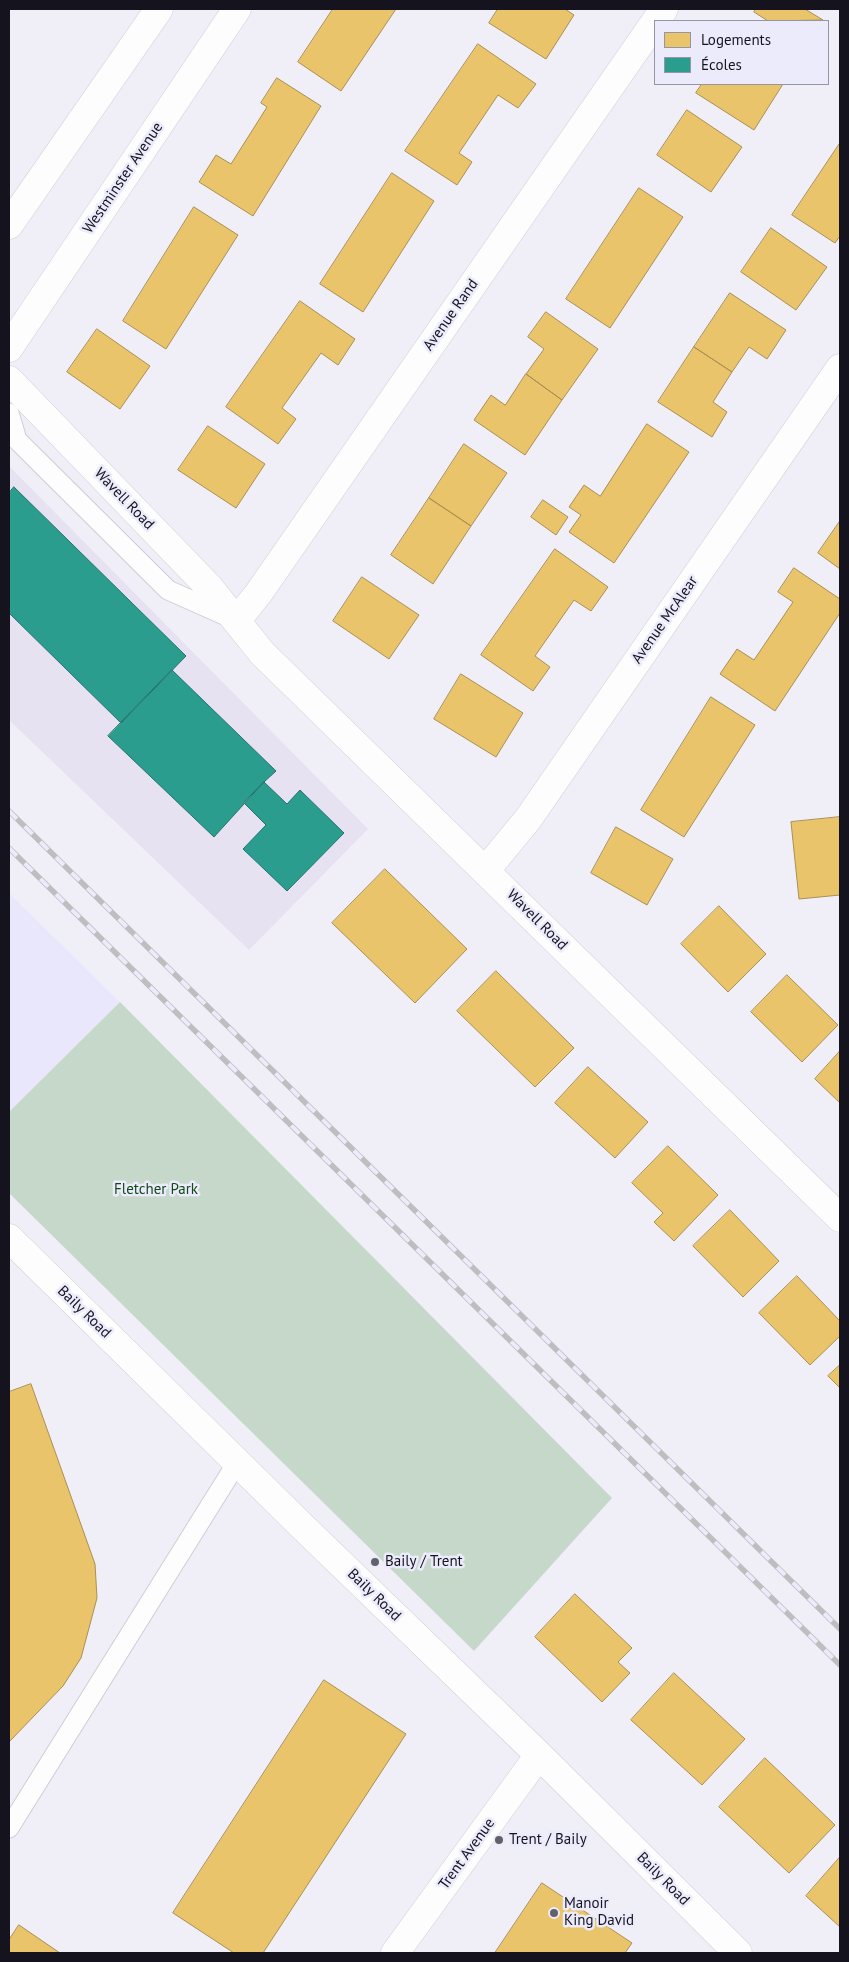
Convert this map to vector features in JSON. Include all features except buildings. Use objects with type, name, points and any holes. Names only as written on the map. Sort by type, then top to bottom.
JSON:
[{"type":"street","points":[[9,225],[159,9]]},
{"type":"street","name":"Westminster Avenue","points":[[9,348],[237,9]]},
{"type":"street","name":"Avenue Rand","points":[[656,20],[664,9]]},
{"type":"street","name":"Avenue Rand","points":[[237,620],[258,594],[654,23]]},
{"type":"street","name":"Avenue McAlear","points":[[486,870],[528,819],[840,368]]},
{"type":"street","name":"Wavell Road","points":[[9,380],[209,587],[262,653],[840,1218]]},
{"type":"street","name":"Baily Road","points":[[9,1238],[305,1529],[539,1755],[738,1953]]},
{"type":"street","name":"Trent Avenue","points":[[395,1953],[539,1755]]},
{"type":"lane","name":"Wavell Road","points":[[9,413],[17,440],[168,590],[237,620]]},
{"type":"lane","points":[[9,1828],[238,1462]]},
{"type":"shaded area","points":[[9,466],[368,829],[249,950],[9,720]]},
{"type":"shaded area","points":[[9,893],[120,1002],[9,1112]]},
{"type":"green space","name":"Fletcher Park","points":[[120,1002],[612,1498],[474,1651],[9,1193],[9,1112]]},
{"type":"railway","points":[[9,811],[840,1629]]},
{"type":"railway","points":[[9,848],[840,1665]]},
{"type":"place","name":"Baily / Trent","points":[[375,1562]]},
{"type":"place","name":"Trent / Baily","points":[[499,1840]]},
{"type":"place","name":"Manoir King David","points":[[554,1913]]}]
